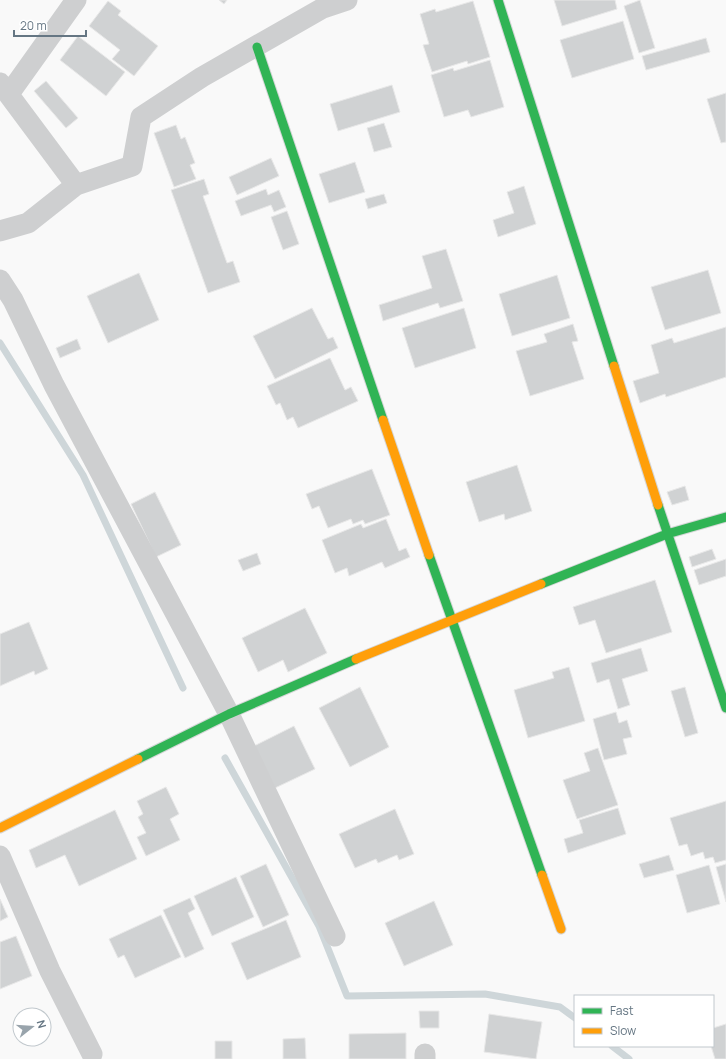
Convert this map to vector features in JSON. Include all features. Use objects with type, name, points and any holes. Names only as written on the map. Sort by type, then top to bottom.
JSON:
[{"type":"street","points":[[76,0],[5,89],[76,185]]},
{"type":"street","points":[[0,231],[28,223],[76,185],[132,166],[141,117],[202,77],[323,8],[347,0]]},
{"type":"street","points":[[498,0],[667,534],[726,708]]},
{"type":"street","points":[[256,47],[451,620],[562,929]]},
{"type":"street","points":[[0,280],[13,300],[54,385],[229,714],[335,936]]},
{"type":"street","points":[[0,828],[229,714],[388,645],[667,534],[726,517]]},
{"type":"street","points":[[0,856],[50,971],[92,1054]]},
{"type":"building","points":[[219,0],[227,0],[224,4]]},
{"type":"building","points":[[554,0],[615,0],[617,9],[562,26]]},
{"type":"building","points":[[640,0],[655,48],[639,53],[624,6]]},
{"type":"building","points":[[108,1],[121,11],[118,15],[158,46],[134,76],[112,59],[120,50],[89,26]]},
{"type":"building","points":[[473,1],[490,57],[468,64],[467,61],[432,72],[423,45],[429,44],[420,14],[435,9],[436,12]]},
{"type":"building","points":[[623,21],[634,59],[572,78],[560,40]]},
{"type":"building","points":[[78,36],[125,72],[106,96],[60,60]]},
{"type":"building","points":[[706,38],[710,52],[646,70],[642,56]]},
{"type":"building","points":[[490,60],[504,107],[471,117],[468,110],[444,117],[431,75],[453,68],[454,71]]},
{"type":"building","points":[[46,81],[78,118],[66,128],[34,91]]},
{"type":"building","points":[[392,85],[400,112],[338,131],[330,104]]},
{"type":"building","points":[[726,93],[726,142],[721,143],[707,99]]},
{"type":"building","points":[[384,123],[392,147],[374,152],[367,128]]},
{"type":"building","points":[[176,125],[181,139],[185,137],[195,163],[190,165],[196,179],[174,187],[154,133]]},
{"type":"building","points":[[271,158],[279,176],[237,195],[229,177]]},
{"type":"building","points":[[355,162],[365,192],[329,203],[319,174]]},
{"type":"building","points":[[204,179],[209,194],[203,196],[227,263],[233,261],[240,282],[208,293],[171,190]]},
{"type":"building","points":[[524,186],[536,224],[498,237],[493,220],[514,213],[507,192]]},
{"type":"building","points":[[266,189],[268,195],[279,190],[286,207],[274,212],[271,205],[241,216],[235,201]]},
{"type":"building","points":[[384,194],[387,203],[368,209],[365,199]]},
{"type":"building","points":[[287,211],[299,244],[283,250],[271,217]]},
{"type":"building","points":[[446,249],[463,301],[440,308],[438,303],[383,321],[379,305],[432,288],[422,256]]},
{"type":"building","points":[[708,270],[721,313],[665,330],[651,287]]},
{"type":"building","points":[[139,273],[159,320],[108,343],[87,296]]},
{"type":"building","points":[[557,275],[570,318],[512,336],[499,294]]},
{"type":"building","points":[[312,308],[328,339],[333,337],[338,348],[275,379],[253,336]]},
{"type":"building","points":[[464,308],[476,348],[415,368],[402,328]]},
{"type":"building","points":[[573,324],[578,341],[572,342],[584,379],[530,396],[516,351],[547,342],[544,334]]},
{"type":"building","points":[[726,327],[726,377],[666,397],[665,394],[640,403],[633,381],[659,373],[651,345],[672,338],[674,343]]},
{"type":"building","points":[[77,339],[81,349],[60,358],[56,348]]},
{"type":"building","points":[[330,358],[345,390],[351,387],[358,401],[298,428],[293,417],[287,420],[280,403],[276,405],[267,386]]},
{"type":"building","points":[[517,465],[532,511],[505,520],[504,514],[479,522],[466,482]]},
{"type":"building","points":[[372,469],[390,515],[365,524],[363,520],[353,524],[351,519],[328,528],[319,506],[312,509],[306,494]]},
{"type":"building","points":[[685,486],[689,500],[672,505],[667,492]]},
{"type":"building","points":[[155,492],[181,545],[156,557],[131,504]]},
{"type":"building","points":[[386,519],[399,551],[406,548],[410,557],[385,568],[382,562],[349,576],[347,568],[335,573],[322,540],[361,524],[363,528]]},
{"type":"building","points":[[712,549],[716,559],[692,567],[689,557]]},
{"type":"building","points":[[257,553],[261,564],[243,571],[238,560]]},
{"type":"building","points":[[726,559],[726,576],[699,585],[694,570]]},
{"type":"building","points":[[655,580],[672,632],[606,653],[595,620],[579,625],[573,607]]},
{"type":"building","points":[[305,608],[327,653],[288,672],[283,660],[258,672],[242,638]]},
{"type":"building","points":[[29,622],[48,669],[35,675],[34,671],[0,686],[0,634]]},
{"type":"building","points":[[641,648],[648,671],[622,679],[630,705],[618,709],[609,679],[597,683],[591,663]]},
{"type":"building","points":[[569,667],[585,721],[528,738],[514,690],[554,678],[552,672]]},
{"type":"building","points":[[360,687],[389,747],[350,767],[319,708]]},
{"type":"building","points":[[685,687],[698,733],[685,737],[671,691]]},
{"type":"building","points":[[616,712],[619,723],[627,720],[632,737],[623,739],[627,754],[604,760],[593,719]]},
{"type":"building","points":[[294,726],[315,769],[275,788],[254,746]]},
{"type":"building","points":[[598,748],[618,805],[577,819],[563,780],[590,771],[584,753]]},
{"type":"building","points":[[166,787],[179,814],[170,819],[180,840],[146,856],[137,837],[146,833],[138,817],[143,814],[137,801]]},
{"type":"building","points":[[726,801],[726,860],[715,863],[713,857],[705,859],[703,852],[691,856],[687,844],[679,846],[670,818]]},
{"type":"building","points":[[618,808],[626,834],[568,853],[564,839],[583,833],[579,820]]},
{"type":"building","points":[[395,809],[414,854],[399,860],[397,855],[378,863],[376,859],[355,868],[339,834]]},
{"type":"building","points":[[115,810],[137,859],[79,886],[65,855],[36,868],[29,850]]},
{"type":"building","points":[[669,855],[674,870],[644,878],[639,864]]},
{"type":"building","points":[[266,864],[289,915],[263,927],[240,876]]},
{"type":"building","points":[[726,864],[726,902],[716,867]]},
{"type":"building","points":[[709,865],[720,904],[687,913],[676,875]]},
{"type":"building","points":[[236,877],[254,917],[212,936],[194,896]]},
{"type":"building","points":[[190,898],[195,909],[188,913],[204,949],[185,958],[163,910]]},
{"type":"building","points":[[0,899],[8,917],[0,921]]},
{"type":"building","points":[[434,901],[453,945],[404,966],[385,923]]},
{"type":"building","points":[[161,915],[181,957],[135,978],[124,955],[118,958],[109,939]]},
{"type":"building","points":[[286,920],[301,957],[247,980],[231,943]]},
{"type":"building","points":[[16,936],[32,976],[0,989],[0,942]]},
{"type":"building","points":[[419,1011],[439,1011],[439,1028],[420,1028]]},
{"type":"building","points":[[489,1014],[542,1022],[536,1059],[484,1052]]},
{"type":"building","points":[[726,1024],[726,1059],[715,1059],[711,1047],[714,1047],[714,1028]]},
{"type":"building","points":[[406,1033],[406,1059],[349,1059],[349,1034]]},
{"type":"building","points":[[305,1038],[306,1059],[283,1059],[283,1039]]},
{"type":"building","points":[[215,1041],[232,1041],[232,1059],[215,1059]]},
{"type":"waterway","points":[[0,343],[83,475],[183,688]]},
{"type":"waterway","points":[[225,758],[319,926],[347,996],[485,994],[560,1007],[574,1017]]},
{"type":"waterway","points":[[613,1047],[629,1059]]},
{"type":"traffic: fast","points":[[498,0],[614,366]]},
{"type":"traffic: fast","points":[[257,47],[383,420]]},
{"type":"traffic: fast","points":[[658,505],[726,708]]},
{"type":"traffic: fast","points":[[541,584],[667,534],[726,517]]},
{"type":"traffic: fast","points":[[429,555],[542,875]]},
{"type":"traffic: fast","points":[[138,759],[229,714],[356,659]]},
{"type":"traffic: slow","points":[[614,366],[658,505]]},
{"type":"traffic: slow","points":[[383,420],[429,555]]},
{"type":"traffic: slow","points":[[356,659],[541,584]]},
{"type":"traffic: slow","points":[[0,828],[138,759]]},
{"type":"traffic: slow","points":[[542,875],[561,929]]}]
